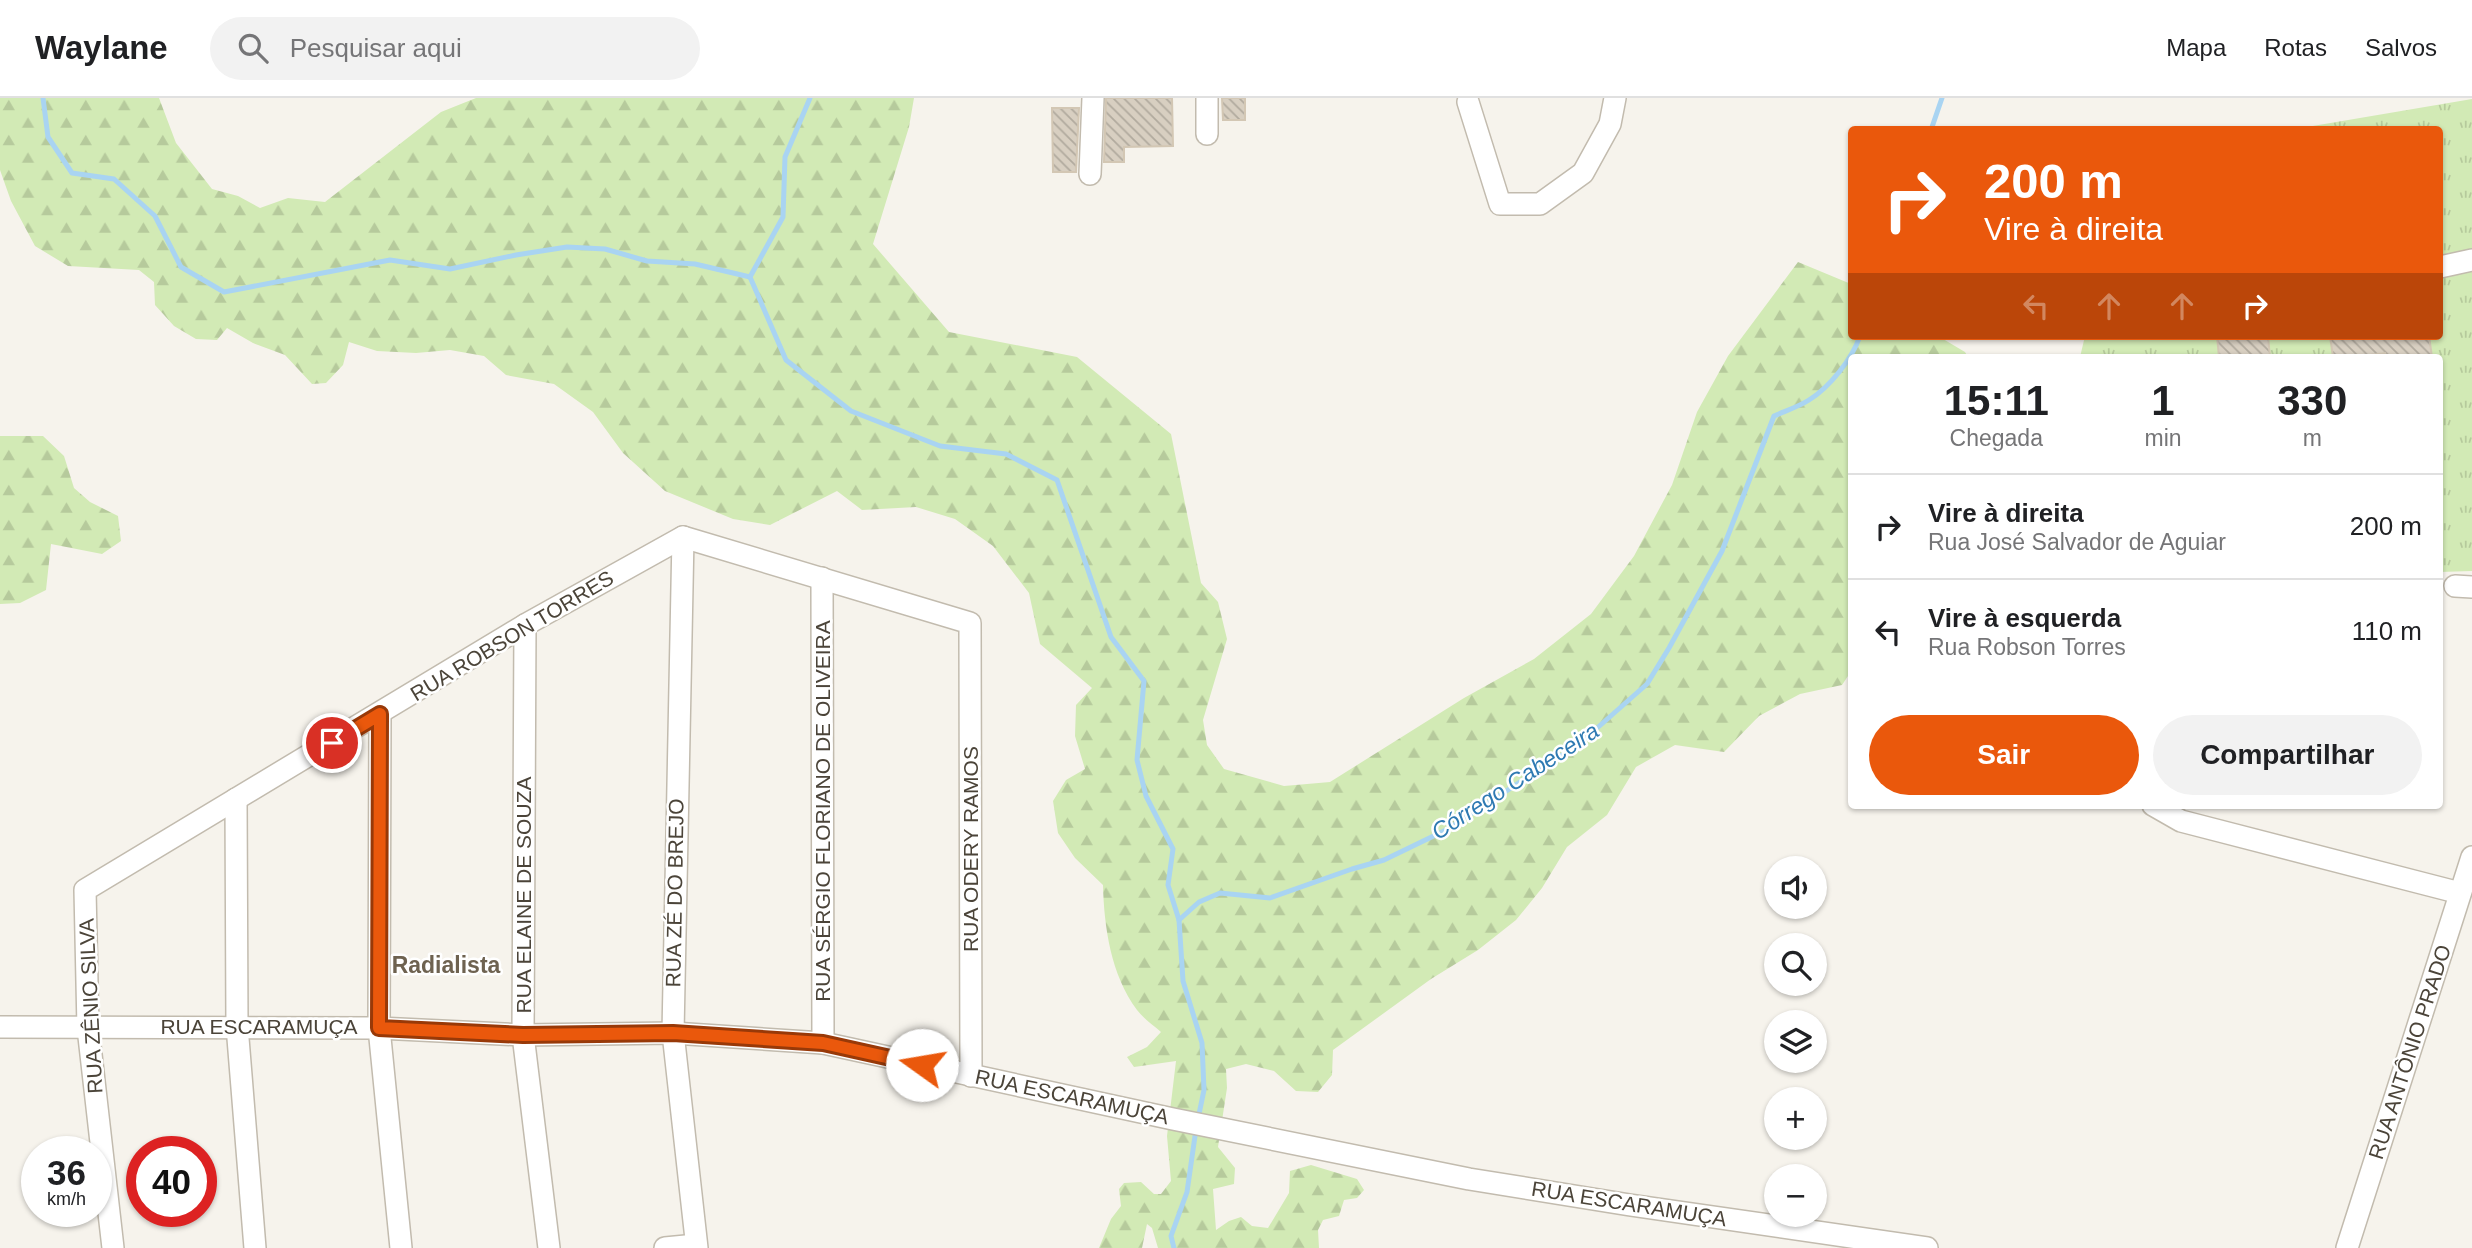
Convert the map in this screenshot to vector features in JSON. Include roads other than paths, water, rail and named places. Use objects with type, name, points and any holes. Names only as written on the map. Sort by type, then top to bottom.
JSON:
[{"type":"street","points":[[1090,174],[1093,98]]},
{"type":"street","points":[[1207,98],[1207,134]]},
{"type":"street","points":[[1468,102],[1500,204],[1540,204],[1583,173],[1610,124],[1615,98]]},
{"type":"street","points":[[2443,266],[2472,260]]},
{"type":"street","points":[[683,537],[822,578]]},
{"type":"street","name":"RUA ROBSON TORRES","points":[[85,890],[525,625],[683,537]]},
{"type":"street","name":"RUA ZÉ DO BREJO","points":[[683,537],[673,1033],[697,1246]]},
{"type":"street","name":"RUA ODERY RAMOS","points":[[822,578],[970,623],[971,1076]]},
{"type":"street","name":"RUA SÉRGIO FLORIANO DE OLIVEIRA","points":[[822,578],[823,1043]]},
{"type":"street","name":"RUA ELAINE DE SOUZA","points":[[525,625],[523,1035],[549,1248]]},
{"type":"street","points":[[380,714],[379,1028],[401,1248]]},
{"type":"street","points":[[236,799],[237,1026],[255,1248]]},
{"type":"street","points":[[2160,809],[2181,821],[2468,875]]},
{"type":"street","name":"RUA ANTÔNIO PRADO","points":[[2347,1248],[2468,875]]},
{"type":"street","name":"RUA ZÊNIO SILVA","points":[[85,890],[88,1028],[113,1248]]},
{"type":"street","name":"RUA ESCARAMUÇA","points":[[0,1027],[379,1028],[523,1035],[673,1033],[823,1043],[1173,1119],[1469,1179],[1927,1248]]},
{"type":"street","points":[[665,1248],[697,1246]]},
{"type":"waterway","points":[[43,98],[48,137],[72,173],[114,179],[155,216],[181,267],[224,292],[390,260],[450,269],[567,247],[605,249],[647,261],[695,264],[750,277]]},
{"type":"waterway","points":[[750,277],[783,217],[785,157],[810,98]]},
{"type":"waterway","name":"Córrego Cabeceira","points":[[1932,126],[1942,98]]},
{"type":"waterway","points":[[750,277],[786,360],[851,411],[940,446],[1006,454],[1057,480],[1111,637],[1144,681],[1137,760],[1146,796],[1173,849],[1168,885],[1179,920],[1183,981],[1202,1043],[1204,1090],[1198,1119]]},
{"type":"waterway","name":"Córrego Cabeceira","points":[[1851,354],[1858,340]]},
{"type":"waterway","name":"Córrego Cabeceira","points":[[1179,920],[1199,902],[1220,893],[1270,898],[1384,860],[1446,830],[1579,744],[1647,684],[1669,648],[1722,551],[1774,416],[1805,402],[1825,388],[1848,359]]},
{"type":"waterway","points":[[1174,1248],[1171,1236],[1187,1192],[1196,1129]]},
{"type":"district","name":"Radialista","points":[[446,965]]}]
